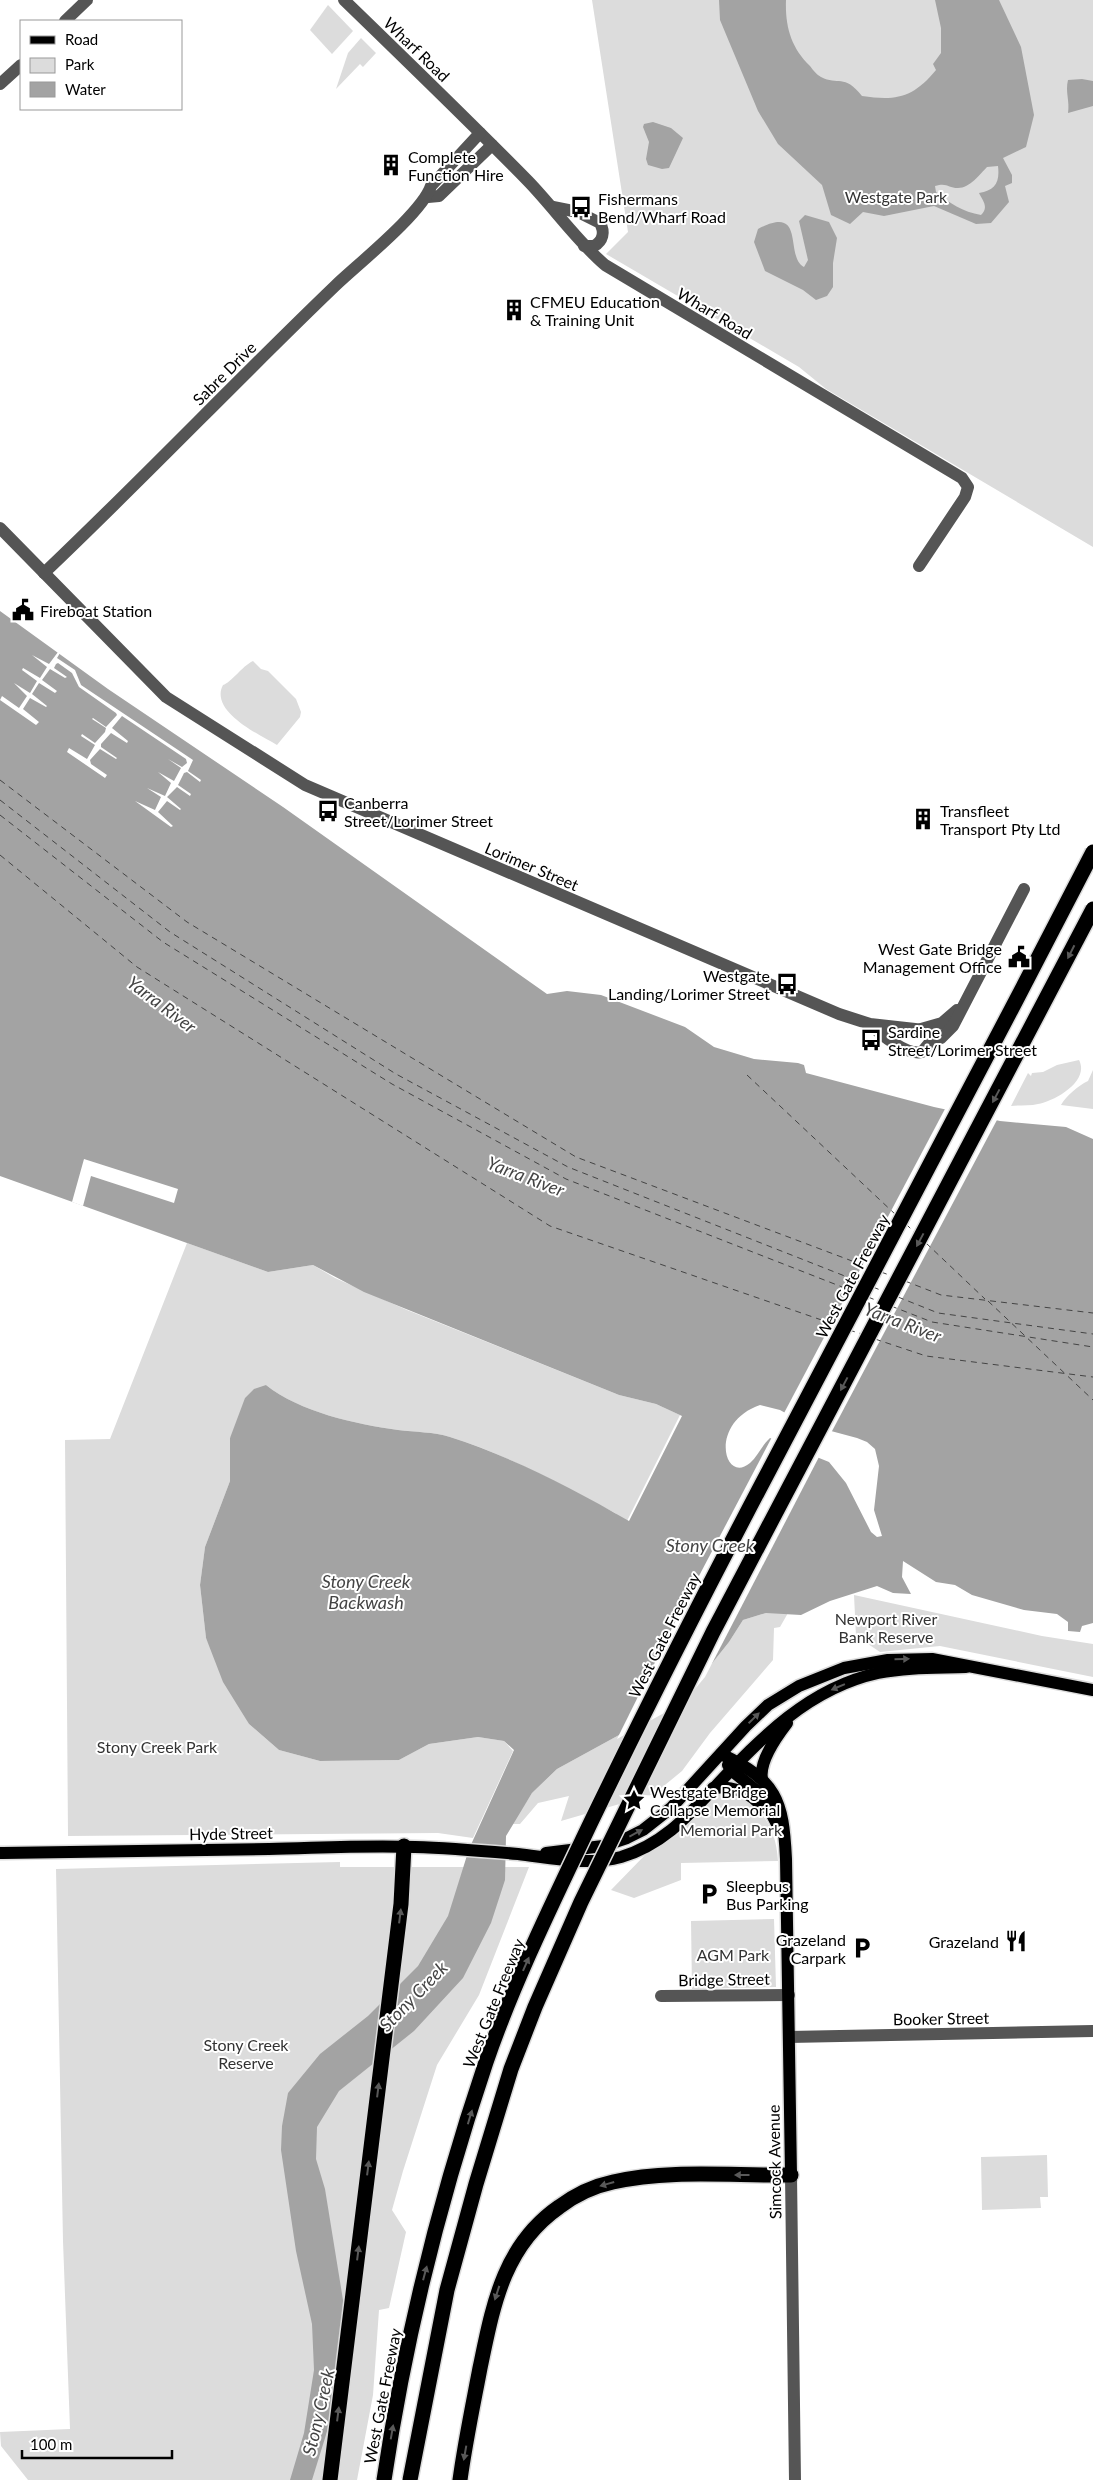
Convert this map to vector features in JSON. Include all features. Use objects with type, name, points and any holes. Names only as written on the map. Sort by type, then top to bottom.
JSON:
[{"type":"highway","name":"West Gate Freeway","points":[[384,2480],[422,2284],[451,2177],[487,2060],[535,1944],[585,1834],[690,1620],[1093,852]]},
{"type":"highway","points":[[410,2480],[447,2290],[481,2166],[512,2069],[535,2007],[581,1902],[714,1632],[1093,909]]},
{"type":"highway","points":[[330,2480],[394,1965],[401,1904],[404,1846]]},
{"type":"highway","points":[[460,2480],[476,2387],[499,2286],[518,2247],[542,2220],[576,2196],[600,2185],[621,2180],[663,2176],[791,2175]]},
{"type":"main road","points":[[514,1854],[591,1848],[636,1834],[671,1808],[768,1705],[799,1686],[828,1674],[873,1662],[932,1659],[1093,1690]]},
{"type":"main road","points":[[514,1854],[556,1860],[588,1861],[609,1860],[632,1853],[668,1834],[691,1814],[713,1788],[780,1722],[807,1703],[844,1684],[876,1674],[919,1668],[966,1667]]},
{"type":"main road","points":[[762,1779],[764,1763],[777,1737],[794,1715],[807,1703]]},
{"type":"main road","points":[[721,1754],[735,1766]]},
{"type":"main road","name":"Simcock Avenue","points":[[735,1766],[762,1779],[780,1806],[783,1839],[788,1995],[791,2175]]},
{"type":"main road","name":"Simcock Avenue","points":[[735,1766],[762,1795],[783,1839]]},
{"type":"main road","points":[[713,1788],[735,1790],[752,1796],[783,1839]]},
{"type":"main road","name":"Hyde Street","points":[[0,1853],[404,1846],[514,1854]]},
{"type":"street","points":[[67,20],[87,0]]},
{"type":"street","name":"Wharf Road","points":[[344,0],[492,145],[553,207],[584,246],[609,268],[962,478],[968,487],[965,497],[919,566]]},
{"type":"street","points":[[0,84],[20,65]]},
{"type":"street","name":"Sabre Drive","points":[[44,573],[428,197],[431,186],[480,133]]},
{"type":"street","name":"Sabre Drive","points":[[428,197],[438,196],[492,145]]},
{"type":"street","points":[[553,207],[578,212],[600,223],[603,231],[600,242],[594,246],[584,246]]},
{"type":"street","name":"Lorimer Street","points":[[0,528],[171,701],[305,785],[769,985],[870,1024],[921,1029]]},
{"type":"street","name":"Lorimer Street","points":[[870,1024],[877,1031],[912,1053],[922,1052],[931,1041],[941,1038],[948,1032],[1024,889]]},
{"type":"street","points":[[921,1029],[942,1023],[962,1005]]},
{"type":"street","points":[[921,1029],[929,1034],[931,1041]]},
{"type":"street","name":"Bridge Street","points":[[661,1996],[788,1995]]},
{"type":"street","name":"Booker Street","points":[[789,2037],[1093,2031]]},
{"type":"street","name":"Simcock Avenue","points":[[791,2175],[795,2480]]},
{"type":"green space","name":"Westgate Park","points":[[592,0],[1093,0],[1093,547],[826,389],[799,367],[606,254],[628,232]]},
{"type":"green space","points":[[328,5],[353,31],[332,54],[310,30]]},
{"type":"green space","points":[[361,38],[376,53],[363,67],[360,64],[336,89],[348,53]]},
{"type":"green space","points":[[253,661],[261,669],[268,671],[296,699],[301,712],[300,717],[277,745],[238,721],[223,704],[221,695],[223,685]]},
{"type":"green space","points":[[1079,1060],[1080,1075],[1069,1089],[1045,1102],[1011,1106],[1028,1073],[1031,1076],[1032,1073],[1043,1072],[1057,1065]]},
{"type":"green space","points":[[1093,1070],[1093,1109],[1061,1105],[1073,1091],[1088,1081]]},
{"type":"green space","name":"Stony Creek Park","points":[[187,1243],[268,1272],[313,1265],[335,1278],[407,1310],[619,1395],[656,1404],[680,1415],[626,1523],[615,1513],[554,1481],[472,1444],[444,1435],[381,1427],[311,1410],[295,1403],[266,1385],[230,1438],[230,1481],[205,1547],[200,1585],[206,1638],[249,1724],[279,1750],[320,1761],[399,1760],[429,1744],[478,1737],[504,1741],[513,1751],[473,1838],[438,1833],[68,1836],[65,1440],[110,1439]]},
{"type":"green space","name":"Newport River Bank Reserve","points":[[854,1595],[1042,1636],[1093,1644],[1093,1677],[940,1646],[880,1652],[856,1636]]},
{"type":"green space","points":[[766,1613],[788,1613],[780,1627],[774,1628],[773,1660],[710,1733],[682,1771],[654,1794],[561,1821],[569,1796],[538,1803],[520,1824],[512,1824],[532,1793],[557,1769],[683,1700],[729,1642],[743,1620]]},
{"type":"green space","name":"Memorial Park","points":[[725,1792],[747,1802],[764,1817],[774,1836],[778,1861],[681,1863],[681,1880],[634,1898],[611,1890],[645,1855],[677,1835],[715,1797]]},
{"type":"green space","name":"Stony Creek Reserve","points":[[340,1862],[340,1867],[529,1867],[479,1995],[437,2065],[392,2210],[406,2232],[389,2308],[379,2310],[373,2395],[357,2480],[28,2480],[1,2446],[0,2432],[70,2429],[63,2241],[56,1869]]},
{"type":"green space","name":"AGM Park","points":[[774,1919],[776,1987],[692,1989],[691,1921]]},
{"type":"green space","points":[[1047,2155],[1048,2197],[1040,2197],[1041,2208],[982,2210],[981,2157]]},
{"type":"water","points":[[719,0],[786,0],[790,36],[798,52],[817,74],[832,81],[846,82],[862,96],[885,98],[911,92],[920,87],[936,70],[933,64],[941,53],[941,28],[935,0],[999,0],[1021,47],[1034,115],[1026,147],[1003,158],[1012,175],[1012,183],[1005,186],[1009,202],[991,223],[976,224],[934,206],[884,216],[863,212],[850,224],[831,215],[822,185],[778,144],[758,111],[720,20]],"holes":[[[998,166],[998,177],[993,188],[979,193],[985,207],[981,215],[968,212],[936,192],[935,186],[939,185],[958,188],[967,186],[987,167]]]},
{"type":"water","points":[[1082,79],[1093,81],[1093,106],[1068,113],[1068,80]]},
{"type":"water","points":[[653,122],[671,128],[683,138],[669,168],[662,169],[648,165],[646,159],[649,142],[643,127],[644,124]]},
{"type":"water","points":[[805,215],[829,222],[837,238],[833,263],[833,287],[827,296],[816,300],[803,290],[765,271],[754,242],[758,229],[773,223],[783,223],[789,227],[798,261],[804,267],[808,260],[799,221]]},
{"type":"water","points":[[0,611],[108,689],[283,807],[547,994],[567,991],[601,995],[685,1027],[714,1047],[754,1059],[798,1063],[804,1065],[806,1073],[934,1107],[1000,1121],[1066,1127],[1093,1139],[1093,1623],[1082,1626],[1080,1632],[1068,1631],[1068,1622],[1057,1614],[1024,1610],[972,1595],[955,1585],[936,1582],[903,1561],[902,1577],[911,1594],[893,1593],[877,1586],[830,1601],[801,1615],[766,1613],[743,1620],[729,1642],[683,1700],[557,1769],[532,1793],[506,1836],[505,1880],[491,1923],[463,1978],[414,2031],[339,2091],[317,2127],[316,2159],[325,2189],[349,2337],[347,2367],[312,2480],[290,2480],[304,2433],[314,2370],[312,2324],[296,2251],[281,2150],[282,2126],[288,2093],[320,2054],[368,2016],[418,1966],[448,1916],[469,1849],[514,1750],[504,1741],[478,1737],[429,1744],[399,1760],[320,1761],[279,1750],[249,1724],[223,1682],[206,1638],[200,1585],[205,1547],[230,1481],[230,1438],[245,1398],[254,1389],[266,1385],[295,1403],[311,1410],[381,1427],[444,1435],[473,1445],[541,1474],[629,1521],[682,1416],[656,1404],[619,1395],[364,1292],[313,1265],[268,1272],[0,1176]],"holes":[[[760,1405],[780,1410],[805,1424],[857,1438],[867,1442],[875,1449],[879,1466],[874,1510],[882,1536],[877,1537],[871,1532],[846,1483],[829,1462],[770,1438],[750,1463],[741,1468],[733,1466],[728,1459],[726,1449],[727,1437],[733,1425],[744,1414]]]},
{"type":"pier","points":[[58,652],[60,653],[57,658],[75,670],[81,685],[193,760],[188,771],[201,780],[200,782],[187,772],[184,773],[178,785],[191,794],[190,796],[177,787],[167,797],[181,809],[167,801],[158,812],[173,826],[171,827],[135,801],[155,810],[161,797],[147,788],[165,796],[171,783],[158,772],[174,781],[181,768],[168,759],[182,767],[187,763],[186,759],[122,716],[112,728],[128,741],[127,743],[111,733],[101,744],[101,747],[117,758],[100,749],[90,760],[91,764],[107,775],[105,778],[67,752],[69,748],[87,759],[95,745],[81,736],[82,734],[95,743],[105,732],[106,728],[92,719],[106,727],[117,715],[79,687],[72,673],[58,663],[54,668],[67,677],[65,678],[50,669],[42,680],[57,691],[55,693],[39,683],[32,694],[47,706],[30,698],[23,709],[39,722],[36,725],[0,700],[2,696],[19,708],[27,696],[14,683],[30,693],[37,681],[22,670],[23,668],[40,678],[47,667],[32,655],[49,664]]},
{"type":"pier","points":[[946,1107],[998,1118],[831,1433],[804,1426],[783,1415]]},
{"type":"pier","points":[[84,1159],[178,1189],[174,1203],[91,1176],[83,1206],[72,1202]]},
{"type":"pier","points":[[772,1437],[820,1455],[705,1677],[684,1702],[617,1739],[679,1614]]},
{"type":"ferry route","points":[[0,780],[187,922],[576,1157],[868,1267]]},
{"type":"ferry route","points":[[0,800],[170,932],[396,1074],[568,1167],[860,1282]]},
{"type":"ferry route","points":[[0,815],[163,942],[392,1084],[566,1179],[855,1292]]},
{"type":"ferry route","points":[[0,855],[137,967],[550,1226],[836,1325]]},
{"type":"ferry route","points":[[747,1075],[896,1215]]},
{"type":"ferry route","points":[[906,1224],[914,1232]]},
{"type":"ferry route","points":[[926,1243],[985,1299]]},
{"type":"ferry route","points":[[881,1272],[892,1276]]},
{"type":"ferry route","points":[[905,1281],[941,1295],[1093,1313]]},
{"type":"ferry route","points":[[873,1287],[885,1292]]},
{"type":"ferry route","points":[[868,1297],[878,1301]]},
{"type":"ferry route","points":[[898,1297],[938,1313],[1093,1334]]},
{"type":"ferry route","points":[[988,1301],[1093,1400]]},
{"type":"ferry route","points":[[891,1306],[932,1322],[1093,1347]]},
{"type":"ferry route","points":[[849,1330],[862,1334]]},
{"type":"ferry route","points":[[875,1339],[926,1356],[1093,1377]]},
{"type":"place","name":"Complete Function Hire","points":[[391,165]]},
{"type":"place","name":"Fishermans Bend/Wharf Road","points":[[581,207]]},
{"type":"place","name":"CFMEU Education & Training Unit","points":[[514,310]]},
{"type":"place","name":"Fireboat Station","points":[[23,610]]},
{"type":"place","name":"Canberra Street/Lorimer Street","points":[[328,811]]},
{"type":"place","name":"Transfleet Transport Pty Ltd","points":[[923,819]]},
{"type":"place","name":"West Gate Bridge Management Office","points":[[1019,957]]},
{"type":"place","name":"Westgate Landing/Lorimer Street","points":[[787,984]]},
{"type":"place","name":"Sardine Street/Lorimer Street","points":[[871,1040]]},
{"type":"place","name":"Westgate Bridge Collapse Memorial","points":[[634,1800]]},
{"type":"place","name":"Sleepbus Bus Parking","points":[[709,1894]]},
{"type":"place","name":"Grazeland","points":[[1016,1941]]},
{"type":"place","name":"Grazeland Carpark","points":[[862,1948]]},
{"type":"water label","name":"Yarra River","points":[[162,1004]]},
{"type":"water label","name":"Yarra River","points":[[526,1176]]},
{"type":"water label","name":"Yarra River","points":[[903,1322]]},
{"type":"water label","name":"Stony Creek","points":[[710,1545]]},
{"type":"water label","name":"Stony Creek Backwash","points":[[366,1591]]},
{"type":"water label","name":"Stony Creek","points":[[413,1996]]},
{"type":"water label","name":"Stony Creek","points":[[318,2412]]}]
